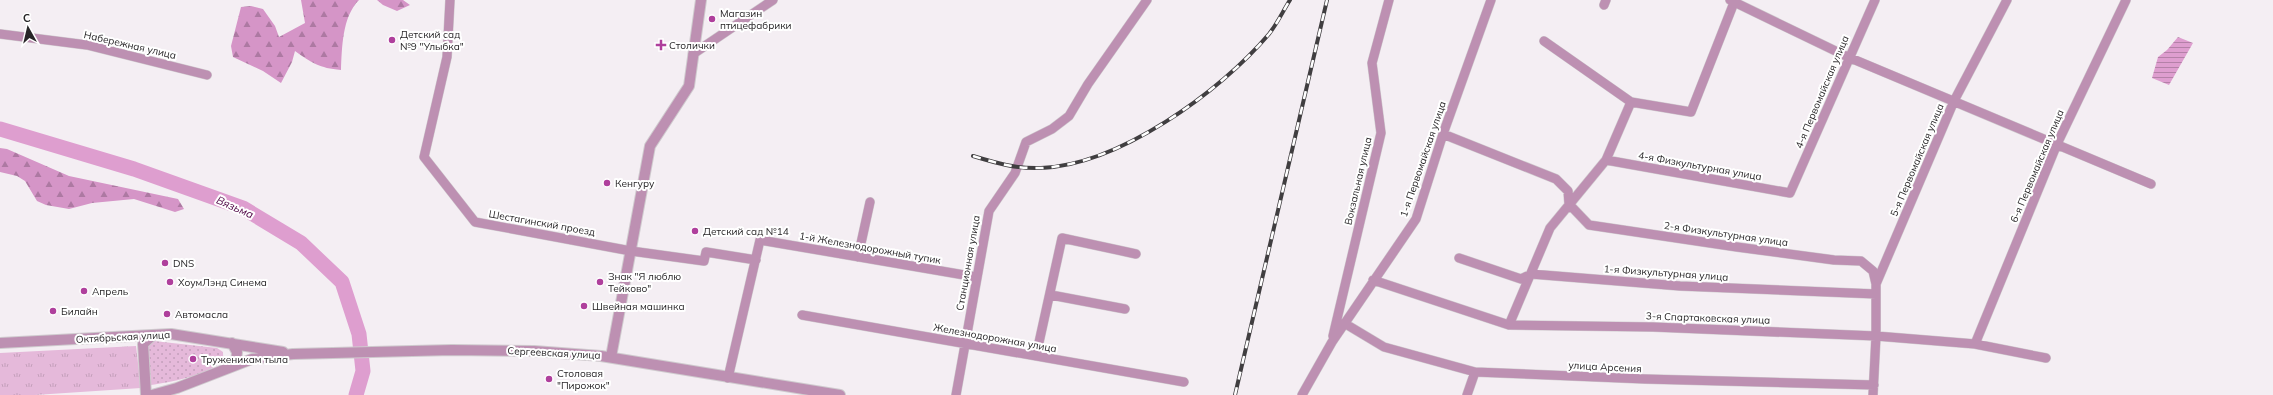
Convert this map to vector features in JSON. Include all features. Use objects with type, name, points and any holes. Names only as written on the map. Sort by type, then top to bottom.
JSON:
[{"type":"street","name":"Шестагинский проезд","points":[[450,0],[447,57],[424,157],[475,222],[631,251]]},
{"type":"street","points":[[611,357],[650,146],[689,86],[701,0]]},
{"type":"street","points":[[694,54],[773,0]]},
{"type":"street","name":"Станционная улица","points":[[956,395],[988,212],[1015,173],[1026,142],[1052,129],[1069,116],[1088,84],[1147,0]]},
{"type":"street","name":"Вокзальная улица","points":[[1332,342],[1381,133],[1372,63],[1389,0]]},
{"type":"street","name":"1-я Первомайская улица","points":[[1302,395],[1332,342],[1416,220],[1443,134],[1491,0]]},
{"type":"street","name":"4-я Первомайская улица","points":[[1790,193],[1848,57],[1875,0]]},
{"type":"street","name":"5-я Первомайская улица","points":[[1873,395],[1876,336],[1876,284],[1954,101],[2007,0]]},
{"type":"street","name":"6-я Первомайская улица","points":[[1975,344],[2057,144],[2126,0]]},
{"type":"street","points":[[1544,41],[1631,102],[1691,112],[1733,1],[1848,57],[2151,184]]},
{"type":"street","name":"Набережная улица","points":[[0,34],[87,45],[207,75]]},
{"type":"street","points":[[1509,325],[1550,228],[1606,160],[1631,102]]},
{"type":"street","points":[[1443,134],[1556,179],[1568,191],[1569,204]]},
{"type":"street","name":"4-я Физкультурная улица","points":[[1606,160],[1790,193]]},
{"type":"street","points":[[858,257],[870,202]]},
{"type":"street","name":"2-я Физкультурная улица","points":[[1569,204],[1589,225],[1796,255],[1861,261],[1873,271],[1876,284]]},
{"type":"street","points":[[1036,356],[1051,295],[1062,238],[1136,254]]},
{"type":"street","name":"1-й Железнодорожный тупик","points":[[756,260],[760,240],[976,277]]},
{"type":"street","points":[[631,251],[704,261],[706,252],[756,260],[728,378]]},
{"type":"street","name":"1-я Физкультурная улица","points":[[1460,258],[1521,279],[1531,274],[1680,286],[1876,294]]},
{"type":"street","name":"3-я Спартаковская улица","points":[[1374,280],[1509,325],[1653,327],[1876,336],[1975,344],[2046,358]]},
{"type":"street","points":[[1051,295],[1125,309]]},
{"type":"street","name":"Железнодорожная улица","points":[[802,315],[1184,382]]},
{"type":"street","name":"улица Арсения","points":[[1344,324],[1384,347],[1475,372],[1644,379],[1874,385]]},
{"type":"street","name":"Октябрьская улица","points":[[0,343],[171,334],[293,354]]},
{"type":"street","points":[[146,395],[142,344],[153,335]]},
{"type":"street","points":[[232,343],[237,352],[236,364]]},
{"type":"street","name":"Сергеевская улица","points":[[347,353],[534,351],[611,357],[728,378],[840,395]]},
{"type":"street","name":"Октябрьская улица","points":[[152,395],[178,388],[236,364],[252,360],[293,354],[347,353]]},
{"type":"street","points":[[1467,395],[1475,372]]},
{"type":"green space","points":[[301,0],[359,0],[353,7],[346,24],[341,70],[327,68],[316,64],[295,51],[292,62],[281,83],[263,71],[233,57],[231,46],[241,7],[251,6],[263,9],[275,26],[279,37],[305,23]]},
{"type":"green space","points":[[377,0],[403,0],[410,5],[397,11],[383,5]]},
{"type":"green space","points":[[0,148],[7,149],[69,176],[178,199],[184,209],[175,212],[134,199],[92,203],[69,209],[46,205],[37,201],[25,181],[17,176],[0,172]]},
{"type":"green space","points":[[154,341],[217,348],[223,352],[223,359],[214,368],[206,372],[151,385],[146,382],[147,344]]},
{"type":"green space","points":[[136,346],[141,388],[35,395],[0,395],[0,353]]},
{"type":"shaded area","points":[[2178,37],[2193,43],[2169,85],[2152,78],[2158,57],[2167,50]]},
{"type":"waterway","name":"Вязьма","points":[[0,129],[134,169],[243,208],[301,243],[342,282],[359,334],[363,371],[356,395]]},
{"type":"railway","points":[[973,156],[998,163],[1041,168],[1071,164],[1103,154],[1134,140],[1166,122],[1224,79],[1269,34],[1290,0]]},
{"type":"railway","points":[[1235,395],[1327,0]]},
{"type":"place","name":"Магазин птицефабрики","points":[[712,19]]},
{"type":"place","name":"Детский сад №9 \"Улыбка\"","points":[[392,40]]},
{"type":"place","name":"Столички","points":[[661,45]]},
{"type":"place","name":"Кенгуру","points":[[607,183]]},
{"type":"place","name":"Детский сад №14","points":[[695,231]]},
{"type":"place","name":"DNS","points":[[165,263]]},
{"type":"place","name":"ХоумЛэнд Синема","points":[[170,282]]},
{"type":"place","name":"Знак \"Я люблю Тейково\"","points":[[600,282]]},
{"type":"place","name":"Апрель","points":[[84,291]]},
{"type":"place","name":"Швейная машинка","points":[[584,306]]},
{"type":"place","name":"Билайн","points":[[53,311]]},
{"type":"place","name":"Автомасла","points":[[167,314]]},
{"type":"place","name":"Труженикам тыла","points":[[193,359]]},
{"type":"place","name":"Столовая \"Пирожок\"","points":[[549,379]]}]
